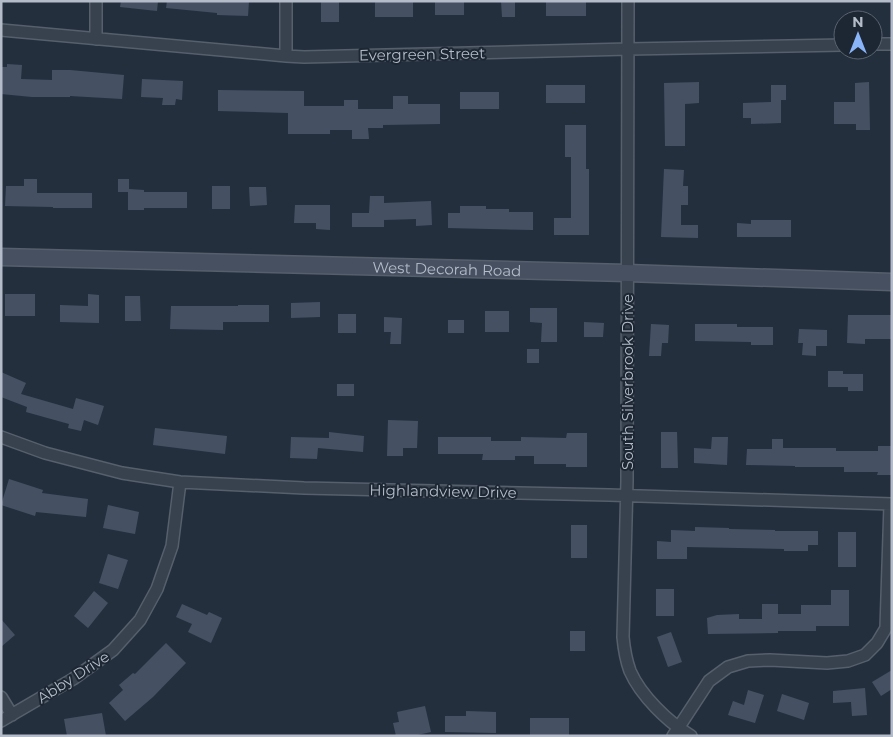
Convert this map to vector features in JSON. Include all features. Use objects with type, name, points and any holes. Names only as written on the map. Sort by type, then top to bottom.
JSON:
[{"type":"street","points":[[96,1],[96,39]]},
{"type":"street","points":[[286,1],[286,56]]},
{"type":"street","name":"South Silverbrook Drive","points":[[628,1],[627,495],[623,622],[625,651],[630,670],[641,690],[675,732],[691,736]]},
{"type":"street","name":"Evergreen Street","points":[[1,30],[286,56],[833,45]]},
{"type":"street","name":"West Decorah Road","points":[[1,257],[627,273],[892,282]]},
{"type":"street","name":"Highlandview Drive","points":[[1,437],[45,453],[122,473],[180,482],[304,488],[627,495],[891,504]]},
{"type":"street","name":"Abby Drive","points":[[1,721],[73,679],[113,650],[140,620],[157,589],[172,546],[180,482]]},
{"type":"street","points":[[675,732],[709,682],[728,667],[748,661],[770,660],[827,663],[848,661],[865,655],[878,643],[886,628],[891,504]]},
{"type":"street","points":[[1,697],[12,715]]},
{"type":"building","points":[[121,1],[158,1],[157,11],[120,7]]},
{"type":"building","points":[[167,1],[249,1],[248,16],[217,15],[217,13],[166,8]]},
{"type":"building","points":[[321,1],[339,1],[339,22],[321,22]]},
{"type":"building","points":[[375,1],[413,1],[413,17],[375,17]]},
{"type":"building","points":[[435,1],[464,1],[464,15],[435,15]]},
{"type":"building","points":[[501,1],[515,1],[515,17],[502,17]]},
{"type":"building","points":[[546,1],[586,1],[586,16],[546,16]]},
{"type":"building","points":[[7,64],[22,65],[21,79],[52,80],[52,70],[124,75],[122,99],[70,96],[32,97],[1,94],[1,67],[7,67]]},
{"type":"building","points":[[142,79],[183,81],[182,100],[176,99],[175,105],[162,105],[163,98],[141,97]]},
{"type":"building","points":[[699,82],[699,103],[685,104],[685,146],[665,146],[664,83]]},
{"type":"building","points":[[869,82],[870,130],[856,130],[856,124],[834,124],[834,102],[855,102],[855,83]]},
{"type":"building","points":[[546,85],[585,85],[585,103],[546,103]]},
{"type":"building","points":[[771,85],[786,85],[786,100],[781,100],[781,123],[751,124],[751,118],[743,118],[743,103],[771,102]]},
{"type":"building","points":[[218,90],[304,91],[304,106],[344,106],[344,100],[358,100],[358,109],[393,109],[393,96],[408,96],[408,104],[440,104],[440,124],[383,125],[383,128],[368,128],[369,139],[352,139],[352,130],[330,130],[330,134],[288,134],[288,113],[218,111]]},
{"type":"building","points":[[460,92],[499,92],[499,109],[460,109]]},
{"type":"building","points":[[565,125],[586,125],[586,169],[589,169],[589,235],[554,235],[554,218],[571,218],[571,157],[565,157]]},
{"type":"building","points":[[664,169],[684,170],[683,186],[688,186],[688,205],[681,205],[681,225],[698,225],[698,238],[661,237]]},
{"type":"building","points":[[24,179],[37,179],[37,193],[92,193],[92,208],[5,206],[6,186],[24,186]]},
{"type":"building","points":[[118,179],[129,179],[129,189],[144,190],[144,192],[187,192],[187,208],[128,210],[128,192],[118,192]]},
{"type":"building","points":[[212,186],[230,186],[230,209],[212,209]]},
{"type":"building","points":[[249,187],[266,187],[267,205],[250,206]]},
{"type":"building","points":[[370,196],[384,196],[384,203],[431,201],[432,225],[416,226],[416,219],[384,220],[384,227],[352,227],[352,213],[369,213]]},
{"type":"building","points":[[295,205],[330,205],[330,230],[316,229],[316,223],[294,223]]},
{"type":"building","points":[[460,206],[486,206],[486,209],[509,209],[509,212],[533,212],[533,230],[448,228],[448,213],[460,213]]},
{"type":"building","points":[[751,220],[791,220],[791,237],[737,237],[737,223],[751,224]]},
{"type":"building","points":[[5,294],[35,294],[35,316],[5,316]]},
{"type":"building","points":[[88,294],[99,295],[99,323],[60,322],[60,305],[88,306]]},
{"type":"building","points":[[125,296],[140,296],[141,321],[125,321]]},
{"type":"building","points":[[320,302],[320,317],[291,318],[291,303]]},
{"type":"building","points":[[269,305],[269,322],[223,322],[223,330],[170,329],[171,306]]},
{"type":"building","points":[[530,308],[557,308],[557,342],[541,342],[542,323],[530,322]]},
{"type":"building","points":[[485,311],[509,311],[509,332],[485,332]]},
{"type":"building","points":[[338,314],[356,314],[356,333],[338,333]]},
{"type":"building","points":[[848,315],[892,315],[892,339],[865,339],[865,344],[847,343]]},
{"type":"building","points":[[384,317],[402,318],[401,344],[390,344],[391,332],[384,332]]},
{"type":"building","points":[[448,320],[464,320],[464,333],[448,333]]},
{"type":"building","points":[[584,322],[604,323],[603,337],[584,337]]},
{"type":"building","points":[[651,324],[669,325],[668,343],[662,343],[661,356],[649,356]]},
{"type":"building","points":[[695,324],[737,324],[737,327],[773,327],[773,345],[751,345],[751,342],[695,341]]},
{"type":"building","points":[[799,329],[827,330],[827,346],[816,346],[816,356],[802,355],[803,343],[798,343]]},
{"type":"building","points":[[527,349],[539,349],[539,363],[527,363]]},
{"type":"building","points":[[828,371],[843,371],[843,374],[863,374],[863,391],[848,391],[848,387],[828,387]]},
{"type":"building","points":[[1,372],[26,383],[21,394],[73,409],[76,398],[104,406],[98,425],[84,420],[81,431],[68,428],[69,424],[26,412],[27,407],[1,397]]},
{"type":"building","points":[[337,384],[354,384],[354,396],[337,396]]},
{"type":"building","points":[[388,420],[418,421],[417,448],[403,448],[403,456],[387,456]]},
{"type":"building","points":[[155,428],[227,436],[225,454],[153,445]]},
{"type":"building","points":[[329,432],[364,436],[363,452],[318,448],[317,459],[290,458],[291,437],[329,438]]},
{"type":"building","points":[[661,432],[677,432],[678,468],[661,468]]},
{"type":"building","points":[[567,433],[587,433],[587,467],[566,467],[566,464],[534,464],[534,456],[515,456],[515,460],[482,460],[483,454],[438,454],[438,437],[491,437],[491,441],[521,441],[521,437],[566,438]]},
{"type":"building","points":[[712,437],[728,437],[727,465],[694,463],[694,448],[711,449]]},
{"type":"building","points":[[772,439],[783,439],[783,448],[836,448],[836,451],[878,451],[878,446],[892,446],[892,475],[877,475],[878,472],[844,472],[844,467],[746,465],[747,449],[772,449]]},
{"type":"building","points":[[9,479],[43,490],[42,493],[88,499],[86,517],[36,512],[35,516],[1,505]]},
{"type":"building","points":[[108,505],[139,512],[135,534],[103,528]]},
{"type":"building","points":[[571,525],[587,525],[587,558],[571,558]]},
{"type":"building","points":[[695,527],[818,531],[818,545],[808,545],[808,551],[687,547],[687,559],[657,559],[657,541],[671,542],[671,530],[695,531]]},
{"type":"building","points":[[838,532],[856,532],[856,567],[838,567]]},
{"type":"building","points":[[108,554],[128,560],[118,589],[99,583]]},
{"type":"building","points":[[656,589],[674,589],[674,616],[656,616]]},
{"type":"building","points":[[831,590],[849,590],[849,626],[816,626],[816,631],[708,634],[707,618],[717,615],[739,614],[739,619],[762,619],[762,604],[778,604],[778,614],[801,614],[801,605],[831,605]]},
{"type":"building","points":[[94,591],[108,603],[88,628],[74,616]]},
{"type":"building","points":[[182,604],[207,615],[209,612],[222,618],[211,643],[188,632],[192,624],[176,617]]},
{"type":"building","points":[[1,619],[15,635],[1,647]]},
{"type":"building","points":[[570,631],[585,631],[585,651],[570,651]]},
{"type":"building","points":[[671,632],[682,662],[668,667],[657,637]]},
{"type":"building","points":[[166,643],[186,663],[153,697],[125,721],[109,703],[123,690],[119,685],[133,673],[135,674]]},
{"type":"building","points":[[892,670],[892,689],[881,696],[872,682]]},
{"type":"building","points":[[865,688],[867,715],[852,716],[851,702],[833,703],[833,691]]},
{"type":"building","points":[[748,690],[764,695],[755,723],[728,715],[733,701],[744,705]]},
{"type":"building","points":[[782,694],[809,703],[804,720],[777,711]]},
{"type":"building","points":[[425,706],[431,732],[413,736],[396,736],[393,723],[399,722],[397,712]]},
{"type":"building","points":[[466,711],[496,712],[496,733],[445,732],[445,716],[466,716]]},
{"type":"building","points":[[102,713],[106,736],[67,736],[64,719]]},
{"type":"building","points":[[530,718],[569,718],[569,735],[530,735]]}]
